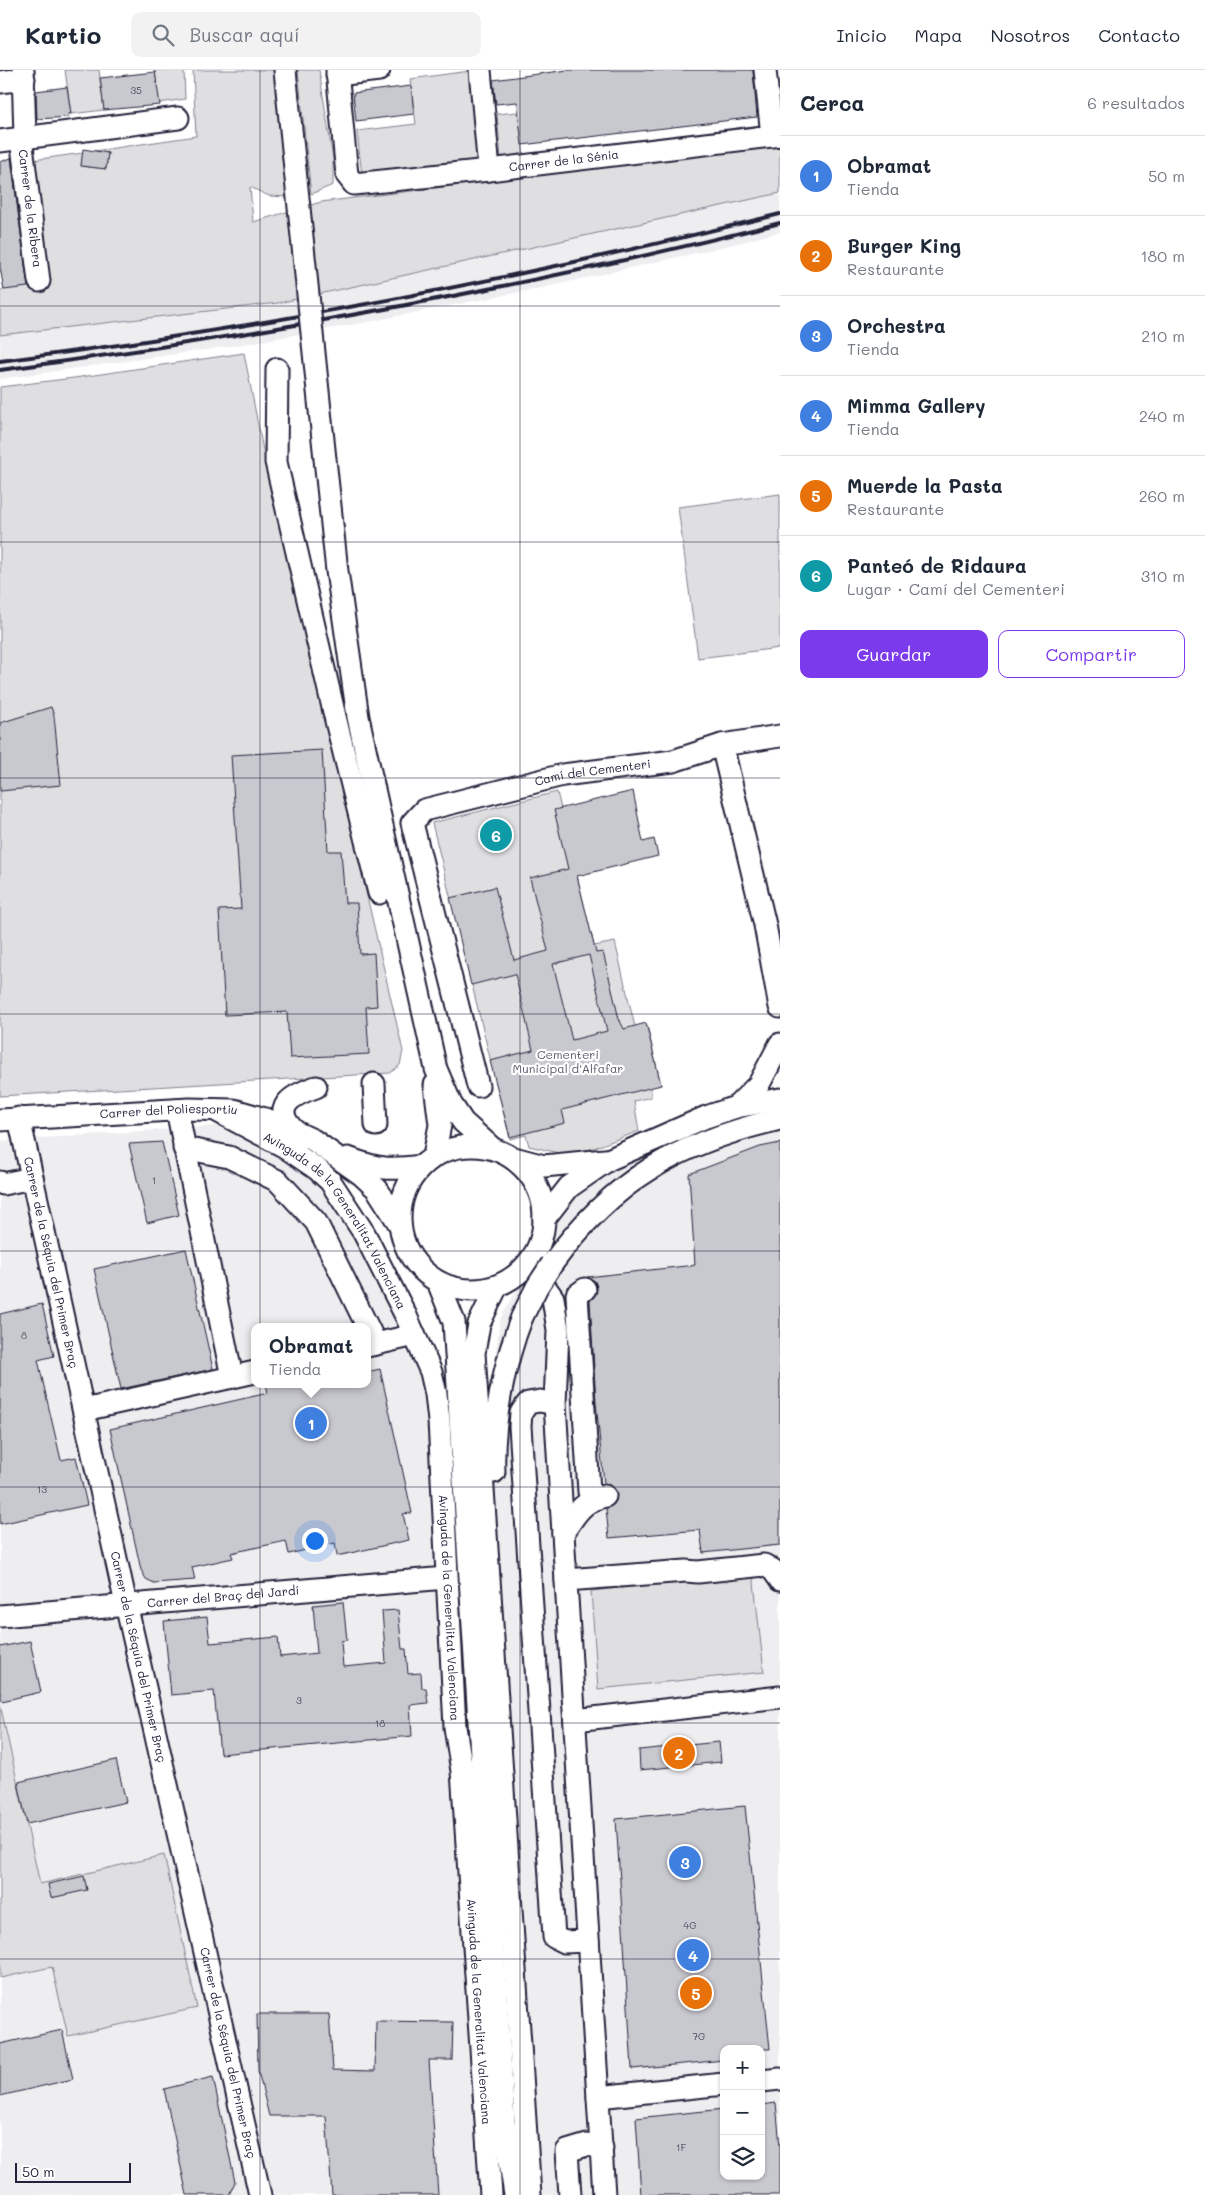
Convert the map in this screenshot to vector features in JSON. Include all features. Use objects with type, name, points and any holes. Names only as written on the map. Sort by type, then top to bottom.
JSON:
[{"type":"street","points":[[285,70],[337,571],[358,717],[436,1069],[451,1104],[463,1122],[500,1152],[528,1173],[540,1194],[544,1219],[540,1242],[528,1263],[514,1277],[497,1286],[486,1289],[467,1290],[450,1287],[438,1282],[416,1264],[403,1239],[400,1225],[400,1209],[404,1193],[412,1178],[428,1161],[450,1149],[468,1146],[500,1152],[544,1166],[608,1160]]},
{"type":"street","points":[[337,72],[379,70]]},
{"type":"street","points":[[480,70],[490,170]]},
{"type":"street","points":[[765,70],[776,136]]},
{"type":"street","name":"Carrer de la Sénia","points":[[337,72],[348,179],[351,183],[357,184],[776,136]]},
{"type":"street","points":[[0,82],[23,75]]},
{"type":"street","name":"Carrer de la Ribera","points":[[23,75],[15,139],[39,280]]},
{"type":"street","points":[[15,139],[178,118]]},
{"type":"street","points":[[277,369],[276,462],[337,725],[379,893]]},
{"type":"street","name":"Camí del Cementeri","points":[[478,1086],[412,823],[424,810],[563,775],[673,761],[722,745],[780,736]]},
{"type":"street","points":[[722,745],[765,925],[780,1006]]},
{"type":"street","points":[[736,1107],[758,1084],[780,1044]]},
{"type":"street","points":[[428,1161],[440,1125],[435,1086],[436,1069]]},
{"type":"street","points":[[374,1084],[376,1125]]},
{"type":"street","points":[[296,1132],[288,1125],[283,1115],[287,1101],[300,1093],[316,1087]]},
{"type":"street","points":[[544,1219],[569,1187],[608,1160],[706,1117],[736,1107],[780,1099]]},
{"type":"street","points":[[176,1110],[232,1377]]},
{"type":"street","name":"Carrer del Poliesportiu","points":[[10,1119],[176,1110],[234,1110],[272,1121],[313,1140],[377,1189],[400,1225]]},
{"type":"street","name":"Avinguda de la Generalitat Valenciana","points":[[215,1110],[285,1147],[317,1169],[330,1181],[364,1233],[415,1335],[431,1372],[436,1394],[446,1539],[446,1578],[455,1727],[462,1770],[491,2195]]},
{"type":"street","name":"Carrer de la Séquia del Primer Braç","points":[[10,1119],[32,1178],[260,2195]]},
{"type":"street","points":[[462,1770],[464,1682],[498,1554],[493,1458],[498,1411],[510,1354],[522,1317],[537,1287],[571,1237],[616,1194],[659,1163],[682,1150],[747,1126],[780,1119]]},
{"type":"street","points":[[184,1148],[229,1157],[278,1181],[316,1222],[362,1323]]},
{"type":"street","name":"Carrer del Poliesportiu","points":[[327,1150],[372,1168],[392,1170],[428,1161]]},
{"type":"street","points":[[0,1182],[4,1184],[32,1178]]},
{"type":"street","points":[[528,1263],[553,1298],[558,1330],[555,1404],[604,2195]]},
{"type":"street","points":[[438,1282],[454,1322],[482,1619],[515,2122],[515,2195]]},
{"type":"street","points":[[482,1619],[474,1353],[479,1324],[497,1286]]},
{"type":"street","points":[[585,1289],[577,1295],[600,1492]]},
{"type":"street","points":[[372,1345],[415,1335]]},
{"type":"street","points":[[84,1410],[251,1373]]},
{"type":"street","points":[[555,1404],[540,1401],[528,1403],[521,1413],[520,1426],[554,1937],[564,1942],[588,1941]]},
{"type":"street","points":[[560,1490],[579,1495],[600,1492]]},
{"type":"street","points":[[563,1533],[580,1508],[600,1492]]},
{"type":"street","points":[[566,1580],[686,1571],[698,1572],[764,1565],[773,1570],[780,1580]]},
{"type":"street","name":"Carrer del Braç del Jardí","points":[[0,1616],[446,1578]]},
{"type":"street","points":[[576,1720],[775,1702]]},
{"type":"street","points":[[765,2081],[780,2079]]},
{"type":"street","points":[[598,2097],[720,2084]]},
{"type":"street","points":[[508,2195],[515,2122]]},
{"type":"street","points":[[515,2122],[530,2195]]},
{"type":"street","points":[[515,2122],[541,2195]]},
{"type":"street","points":[[570,2195],[567,2151],[587,2145],[602,2148]]},
{"type":"shaded area","points":[[780,193],[780,232],[722,247],[546,287],[362,323],[232,346],[0,379],[0,335],[278,303]]},
{"type":"shaded area","points":[[780,1086],[780,2195],[543,2195],[486,1430],[500,1319],[566,1206],[644,1130],[726,1097]]},
{"type":"shaded area","points":[[228,1125],[307,1165],[356,1237],[427,1379],[479,2195],[0,2195],[0,1141]]},
{"type":"green space","points":[[65,70],[99,70],[104,110],[71,114]]},
{"type":"green space","points":[[155,70],[184,70],[185,99],[159,103]]},
{"type":"green space","points":[[193,70],[278,70],[288,197],[269,196],[250,187],[253,222],[321,202],[780,146],[780,193],[278,303],[0,335],[0,290],[33,286],[33,160],[83,153],[81,166],[106,169],[108,153],[94,151],[196,136]]},
{"type":"green space","points":[[298,70],[319,70],[333,159],[333,185],[311,194]]},
{"type":"green space","points":[[470,71],[478,162],[362,176],[357,131],[416,124],[410,79]]},
{"type":"green space","points":[[518,112],[524,156],[501,159],[497,114]]},
{"type":"green space","points":[[244,353],[262,445],[403,1051],[400,1065],[390,1073],[0,1096],[0,387]]},
{"type":"green space","points":[[780,494],[780,648],[698,658],[678,507]]},
{"type":"green space","name":"Cementeri Municipal d'Alfafar","points":[[557,792],[594,946],[615,942],[635,1027],[647,1025],[661,1085],[651,1087],[651,1097],[634,1101],[639,1131],[591,1149],[567,1155],[529,1146],[526,1135],[510,1139],[432,823]]},
{"type":"green space","points":[[753,1574],[764,1672],[598,1689],[591,1591]]},
{"type":"green space","points":[[0,1704],[40,1884],[164,1855],[197,2008],[68,2036],[52,1967],[0,1978]]},
{"type":"building","points":[[568,70],[753,70],[757,117],[522,145],[517,102],[496,104],[493,80]]},
{"type":"building","points":[[155,72],[160,105],[104,110],[100,78]]},
{"type":"building","points":[[411,86],[414,114],[356,121],[353,93]]},
{"type":"building","points":[[67,87],[71,114],[68,114],[69,117],[37,119],[36,91]]},
{"type":"building","points":[[83,149],[108,153],[106,169],[81,166]]},
{"type":"building","points":[[11,158],[28,287],[4,290],[0,267],[0,162]]},
{"type":"building","points":[[51,707],[54,716],[61,785],[0,791],[0,723]]},
{"type":"building","points":[[322,750],[328,851],[341,851],[345,903],[357,903],[360,954],[374,953],[377,1006],[366,1007],[369,1054],[290,1058],[287,1012],[225,1015],[219,910],[241,909],[231,755]]},
{"type":"building","points":[[633,791],[643,842],[654,839],[658,856],[577,876],[596,953],[603,952],[619,1019],[624,1029],[646,1023],[661,1085],[562,1110],[565,1123],[510,1137],[490,1061],[533,1050],[515,974],[471,985],[450,898],[495,887],[514,960],[548,951],[530,878],[568,869],[554,810]],"holes":[[[589,955],[607,1031],[572,1040],[553,964]]]},
{"type":"building","points":[[162,1142],[179,1215],[147,1223],[129,1144]]},
{"type":"building","points":[[780,1143],[780,1545],[703,1553],[700,1530],[609,1538],[606,1509],[614,1504],[617,1493],[613,1487],[604,1484],[596,1402],[590,1301],[596,1294],[597,1288],[595,1281],[587,1277],[695,1265],[689,1174],[760,1147]]},
{"type":"building","points":[[186,1249],[213,1369],[121,1389],[94,1269]]},
{"type":"building","points":[[42,1304],[54,1356],[38,1360],[61,1460],[76,1457],[87,1505],[0,1524],[0,1314]]},
{"type":"building","points":[[380,1369],[412,1513],[403,1514],[409,1540],[337,1556],[335,1543],[289,1554],[286,1541],[231,1553],[233,1558],[192,1567],[195,1580],[154,1583],[146,1579],[141,1570],[110,1429],[268,1393],[267,1388],[371,1388],[371,1371]]},
{"type":"building","points":[[343,1602],[347,1640],[341,1641],[343,1667],[386,1663],[382,1611],[398,1610],[402,1649],[406,1649],[408,1674],[421,1673],[422,1688],[426,1688],[428,1703],[410,1705],[412,1736],[220,1754],[214,1691],[171,1695],[164,1621],[207,1617],[210,1643],[278,1637],[280,1657],[317,1653],[313,1605]]},
{"type":"building","points":[[30,1641],[41,1692],[2,1701],[0,1692],[0,1647]]},
{"type":"building","points":[[719,1742],[721,1762],[640,1770],[639,1750]]},
{"type":"building","points":[[116,1760],[126,1802],[27,1824],[18,1782]]},
{"type":"building","points":[[745,1806],[770,2049],[765,2049],[765,2045],[720,2045],[720,2060],[632,2069],[616,1819]]},
{"type":"building","points":[[84,1876],[87,1890],[51,1898],[48,1884]]},
{"type":"building","points":[[257,2014],[329,2014],[333,2070],[375,2071],[376,2021],[453,2022],[452,2060],[429,2060],[438,2195],[332,2195],[326,2116],[269,2116],[258,2071]]},
{"type":"building","points":[[62,2030],[73,2079],[0,2096],[0,2044]]},
{"type":"building","points":[[213,2077],[235,2182],[229,2195],[187,2195],[164,2089]]},
{"type":"building","points":[[776,2103],[780,2146],[780,2195],[641,2195],[636,2118],[720,2109],[720,2180],[765,2180],[765,2104]]},
{"type":"railway","points":[[0,361],[197,333],[392,299],[587,259],[780,214]]},
{"type":"railway","points":[[0,370],[197,341],[392,308],[490,289],[683,247],[780,223]]},
{"type":"place","name":"Panteó de Ridaura","points":[[496,835]]},
{"type":"place","name":"Obramat","points":[[311,1423]]},
{"type":"place","name":"Burger King","points":[[679,1753]]},
{"type":"place","name":"Orchestra","points":[[685,1862]]},
{"type":"place","name":"Mimma Gallery","points":[[693,1955]]},
{"type":"place","name":"Muerde la Pasta","points":[[696,1993]]}]
